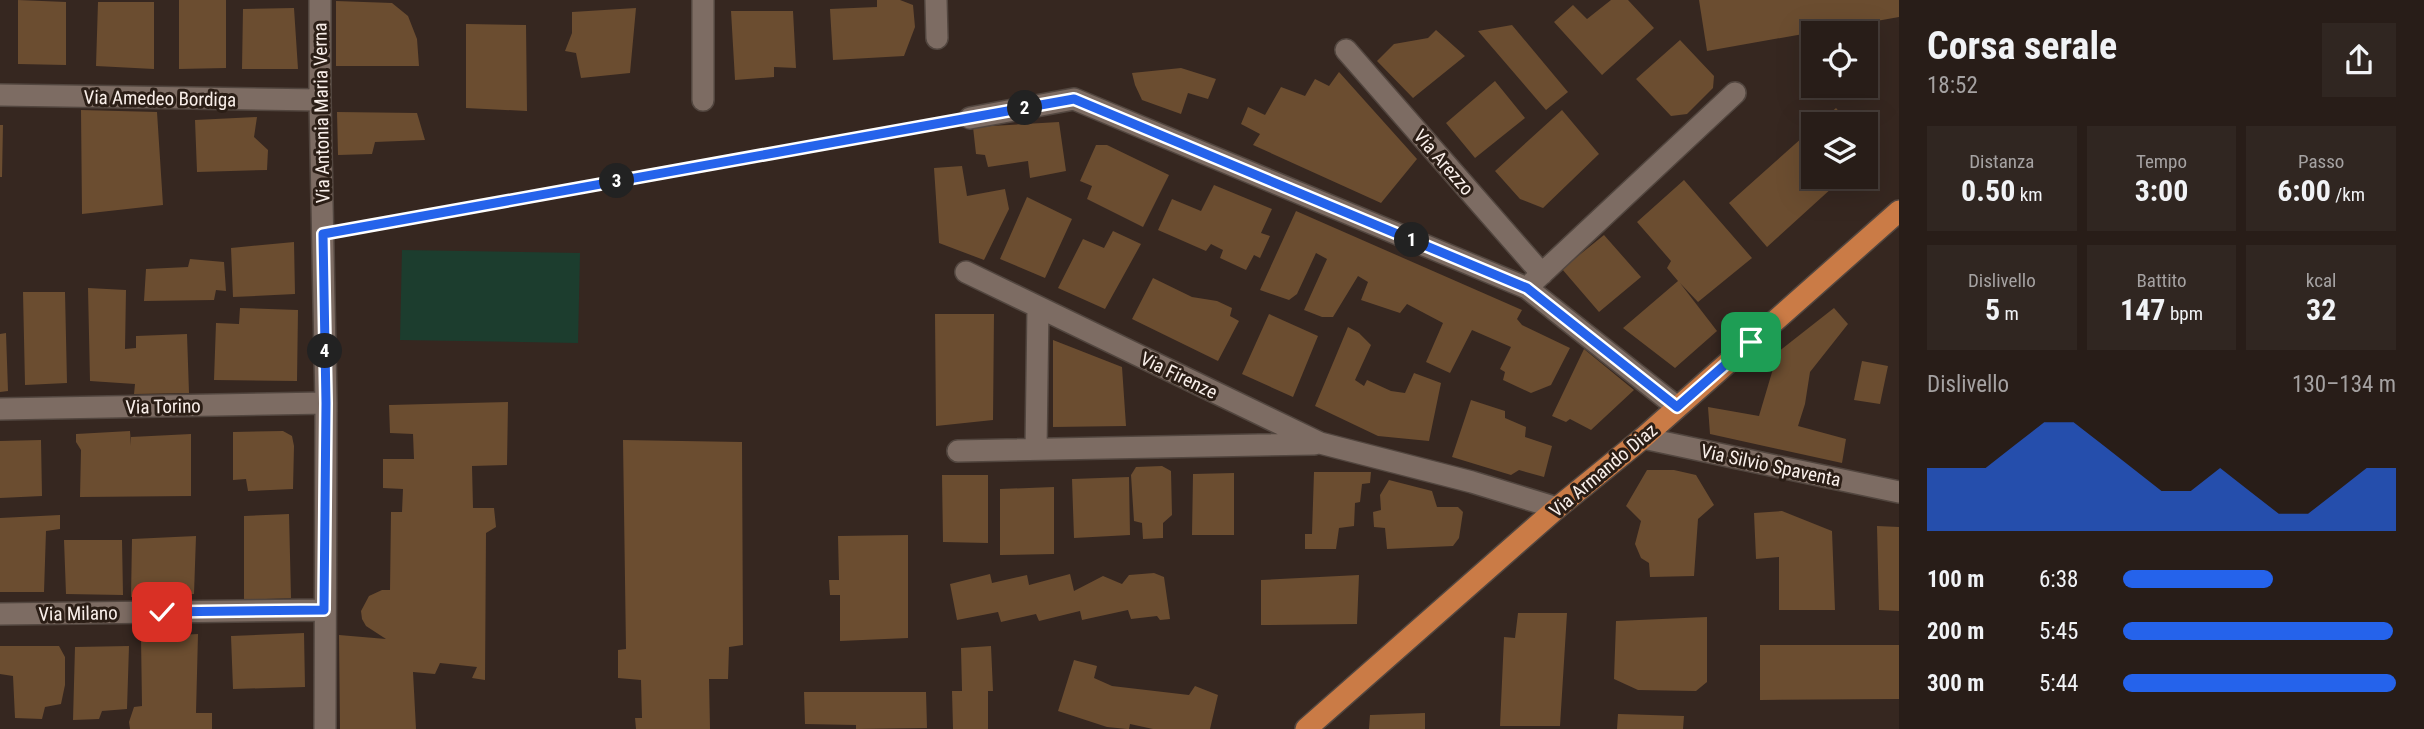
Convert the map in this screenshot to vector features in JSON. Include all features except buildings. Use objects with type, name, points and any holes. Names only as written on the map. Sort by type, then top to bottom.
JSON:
[{"type":"main road","name":"Via Armando Diaz","points":[[1306,729],[1557,508],[1643,438],[1899,211]]},
{"type":"street","name":"Via Antonia Maria Verna","points":[[320,0],[326,403],[325,729]]},
{"type":"street","points":[[703,0],[703,100]]},
{"type":"street","points":[[936,0],[937,38]]},
{"type":"street","name":"Via Arezzo","points":[[1346,50],[1542,274]]},
{"type":"street","points":[[1527,288],[1735,93]]},
{"type":"street","name":"Via Amedeo Bordiga","points":[[0,95],[320,100]]},
{"type":"street","points":[[970,118],[1074,99],[1527,288],[1677,407]]},
{"type":"street","name":"Via Firenze","points":[[966,272],[1320,443],[1472,482],[1557,508]]},
{"type":"street","points":[[1036,449],[1038,307]]},
{"type":"street","name":"Via Torino","points":[[0,409],[326,403]]},
{"type":"street","name":"Via Silvio Spaventa","points":[[1643,438],[1899,492]]},
{"type":"street","name":"Via Firenze","points":[[958,451],[1320,443]]},
{"type":"street","name":"Via Milano","points":[[0,614],[324,610]]},
{"type":"path","points":[[323,234],[970,118]]},
{"type":"green space","points":[[402,250],[580,253],[578,343],[400,340]]},
{"type":"route","points":[[162,612],[324,610],[326,403],[323,234],[1074,99],[1527,288],[1677,407],[1751,342]]}]
